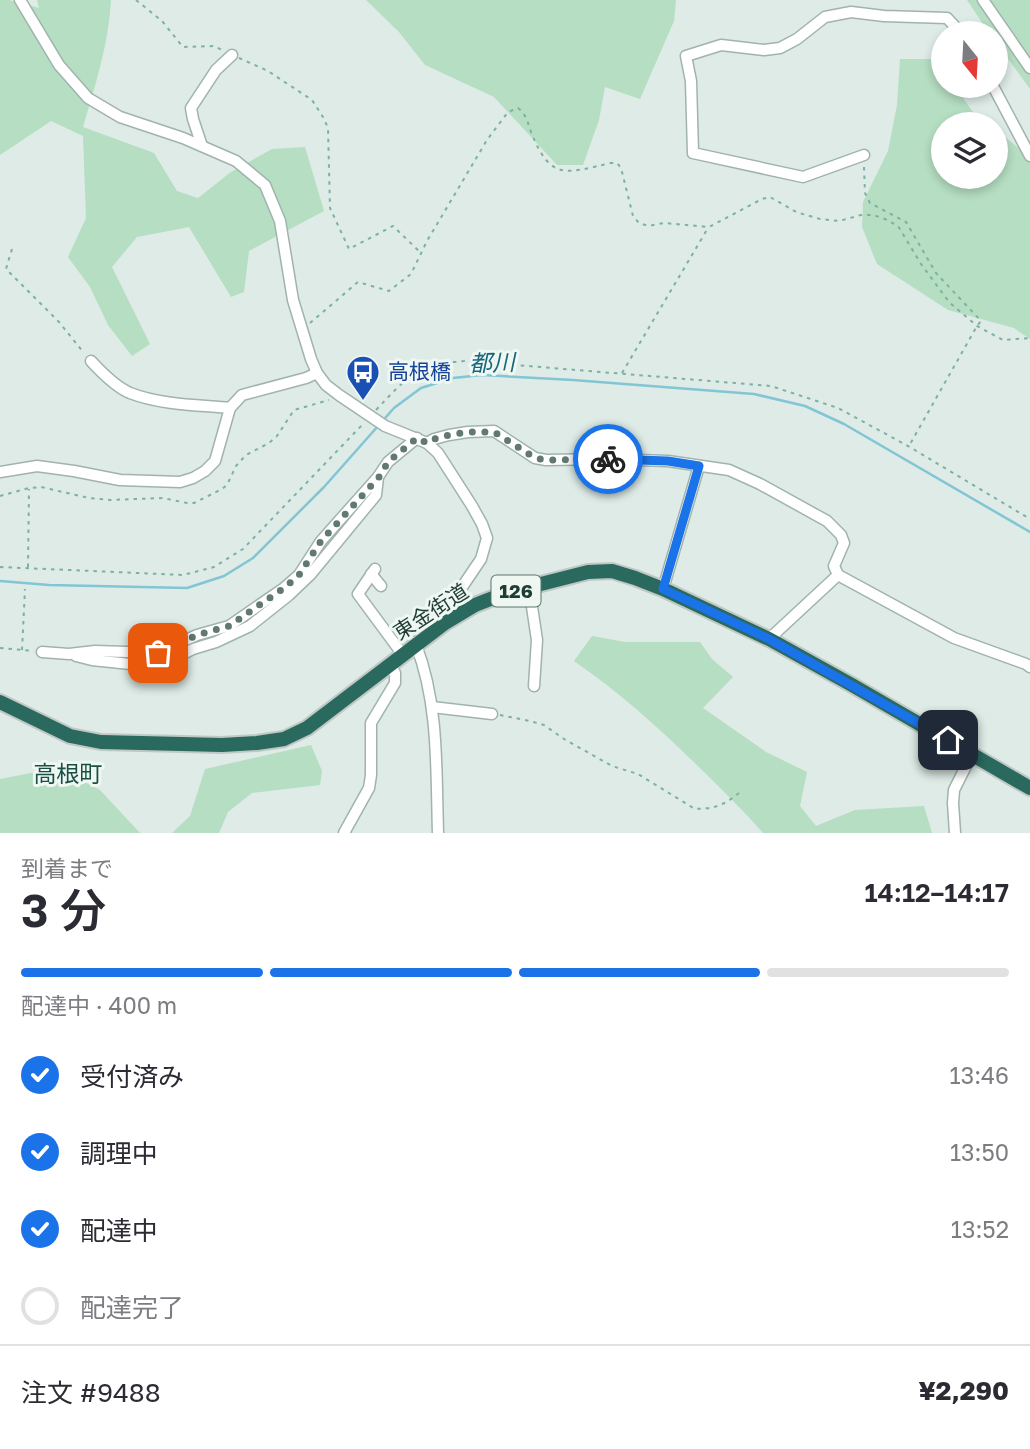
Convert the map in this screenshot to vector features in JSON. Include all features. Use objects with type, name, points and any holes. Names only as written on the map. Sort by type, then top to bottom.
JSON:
[{"type":"highway","name":"東金街道","points":[[0,702],[70,736],[101,742],[222,745],[284,739],[307,728],[445,623],[484,602],[588,572],[612,571],[663,589],[769,639],[1030,788]]},
{"type":"street","points":[[20,0],[58,65],[88,98],[120,117],[183,138],[236,161],[265,185],[280,221],[293,300],[317,373],[326,385],[384,426],[417,438],[438,453],[482,524],[487,538],[481,559],[454,599],[445,623]]},
{"type":"street","points":[[983,0],[1030,68]]},
{"type":"street","points":[[864,155],[803,177],[693,153],[691,81],[686,56],[721,45],[764,50],[780,48],[797,39],[825,17],[852,12],[884,16],[931,16],[947,18],[950,21]]},
{"type":"street","points":[[202,146],[191,107],[216,70],[232,55]]},
{"type":"street","points":[[999,98],[1030,156]]},
{"type":"street","points":[[91,362],[128,393],[160,401],[230,408]]},
{"type":"street","points":[[0,472],[37,466],[120,480],[180,482],[193,478],[215,461],[230,408],[242,395],[317,373]]},
{"type":"street","points":[[427,443],[449,435],[494,432],[535,458],[546,460],[668,461],[730,470],[827,522],[842,535],[844,543],[834,566],[838,575],[954,638],[1030,667]]},
{"type":"street","points":[[42,652],[149,666],[169,661],[250,626],[310,575],[376,495],[379,477],[388,462],[417,438]]},
{"type":"street","points":[[663,589],[699,466]]},
{"type":"street","points":[[381,586],[373,571],[358,594],[403,655]]},
{"type":"street","points":[[769,639],[838,575]]},
{"type":"street","points":[[529,587],[537,640],[534,686]]},
{"type":"street","points":[[416,645],[432,707],[438,833]]},
{"type":"street","points":[[344,833],[369,789],[371,723],[395,683],[395,673],[390,666]]},
{"type":"street","points":[[432,707],[492,714]]},
{"type":"street","points":[[955,833],[954,790],[972,754]]},
{"type":"path","points":[[136,0],[162,21],[183,47],[214,46],[268,71],[312,100],[328,128],[330,208],[349,249],[393,226],[422,253]]},
{"type":"path","points":[[302,330],[358,282],[389,291],[411,274],[427,241],[487,140],[508,112],[518,108],[524,113],[539,151],[559,170],[571,172],[617,163],[621,168],[633,216],[639,223],[648,226],[664,223],[709,227]]},
{"type":"path","points":[[864,155],[865,193],[870,203],[906,222],[936,273],[981,321],[908,446]]},
{"type":"path","points":[[622,373],[709,227],[762,198],[770,197],[796,212],[820,219],[839,221],[873,215],[898,226],[949,302],[977,326],[1003,340],[1030,338]]},
{"type":"path","points":[[12,249],[6,269],[59,322],[91,362]]},
{"type":"path","points":[[0,496],[41,486],[89,498],[163,498],[194,503],[227,485],[236,466],[246,455],[277,436],[293,410],[339,395]]},
{"type":"path","points":[[28,568],[29,488]]},
{"type":"path","points":[[22,650],[25,589]]},
{"type":"path","points":[[0,648],[42,652]]},
{"type":"path","points":[[492,714],[544,725],[612,766],[638,774],[695,809],[712,808],[727,802],[743,790]]},
{"type":"green space","points":[[0,0],[39,8],[37,0],[111,0],[97,80],[83,127],[154,153],[177,191],[198,198],[231,172],[272,149],[305,147],[324,211],[249,251],[244,292],[231,297],[189,227],[137,237],[112,267],[150,344],[132,356],[108,325],[90,287],[68,257],[86,218],[83,136],[51,121],[0,155]]},
{"type":"green space","points":[[366,0],[676,0],[674,21],[640,99],[605,87],[599,120],[583,165],[557,165],[494,97],[425,65],[399,32]]},
{"type":"green space","points":[[967,0],[1030,0],[1030,89],[1008,59],[1008,21],[981,21]]},
{"type":"green space","points":[[900,59],[931,59],[931,98],[963,98],[973,112],[931,112],[931,189],[1008,189],[1008,140],[1030,157],[1030,339],[1014,328],[948,310],[877,264],[862,227],[863,202],[888,151],[897,105]]},
{"type":"green space","points":[[592,636],[625,642],[700,642],[712,659],[733,677],[703,708],[766,752],[807,772],[800,806],[816,826],[855,810],[924,806],[932,833],[763,833],[687,755],[608,686],[574,661]]},
{"type":"green space","points":[[311,745],[322,771],[320,785],[252,793],[228,812],[219,833],[172,833],[190,816],[205,769]]},
{"type":"green space","points":[[57,768],[100,790],[140,833],[0,833],[0,779]]},
{"type":"waterway","name":"都川","points":[[0,581],[49,585],[187,588],[224,576],[253,558],[324,487],[394,408],[421,388],[453,378],[482,375],[754,394],[805,406],[844,424],[1030,532]]},
{"type":"way so far","points":[[158,653],[197,635],[229,626],[284,588],[299,575],[321,541],[379,477],[388,462],[417,438],[427,443],[449,435],[494,432],[535,458],[608,459]]},
{"type":"place","name":"高根橋","points":[[363,402]]},
{"type":"district","name":"高根町","points":[[68,774]]},
{"type":"route","points":[[608,459],[668,461],[699,466],[663,589],[769,639],[948,740]]}]
